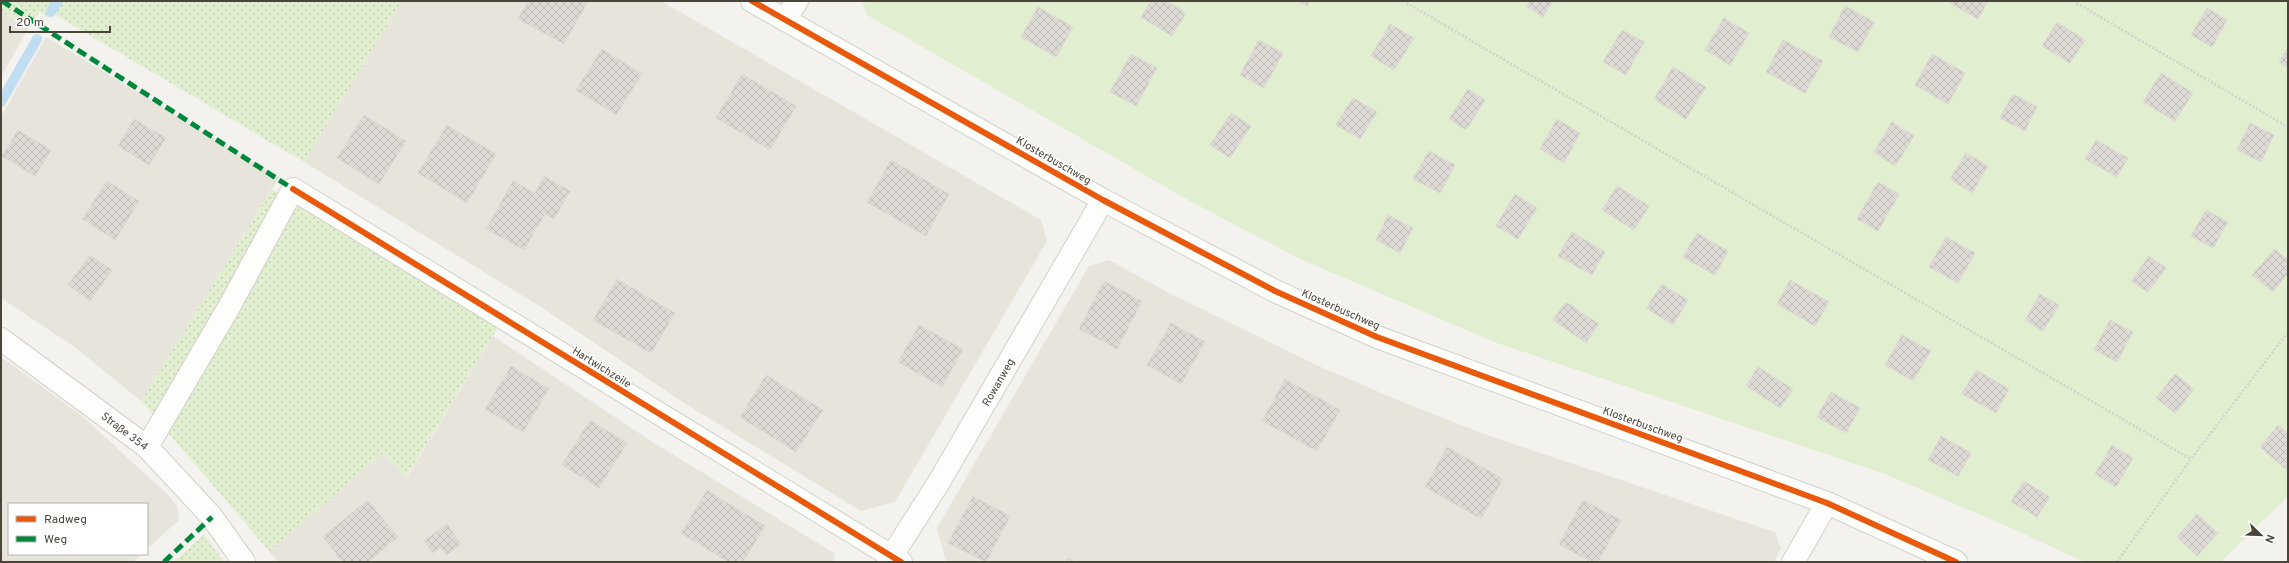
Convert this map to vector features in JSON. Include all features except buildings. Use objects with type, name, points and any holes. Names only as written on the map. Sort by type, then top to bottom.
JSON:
[{"type":"street","name":"Klosterbuschweg","points":[[752,1],[1103,200],[1275,291],[1377,337],[1827,502],[1956,562]]},
{"type":"street","points":[[785,20],[797,1]]},
{"type":"street","name":"Hartwichzeile","points":[[147,447],[229,307],[293,189],[894,560]]},
{"type":"street","name":"Rowanweg","points":[[894,560],[1103,200]]},
{"type":"street","name":"Straße 354","points":[[1,339],[147,447],[212,518],[244,562]]},
{"type":"street","points":[[1793,562],[1827,502]]},
{"type":"path","points":[[1403,1],[2191,459]]},
{"type":"path","points":[[2073,1],[2288,127]]},
{"type":"path","points":[[2117,562],[2191,459],[2288,332]]},
{"type":"shaded area","points":[[402,1],[661,1],[1041,220],[1047,241],[895,502],[861,511],[684,403],[538,305],[304,162]]},
{"type":"shaded area","points":[[1,11],[29,27],[1,77]]},
{"type":"shaded area","points":[[46,37],[279,177],[141,401],[76,348],[1,298],[1,117]]},
{"type":"shaded area","points":[[1109,260],[1167,292],[1323,368],[1405,403],[1487,435],[1775,532],[1781,549],[1774,562],[946,562],[937,528],[1089,266]]},
{"type":"shaded area","points":[[493,336],[651,441],[834,553],[835,562],[278,562],[269,551],[383,453],[407,477]]},
{"type":"shaded area","points":[[1,357],[81,415],[169,496],[177,506],[179,520],[148,548],[148,503],[8,503],[8,555],[141,555],[133,562],[1,562]]},
{"type":"green space","points":[[1,1],[402,1],[304,162],[52,13],[49,18],[39,12],[29,27],[1,11]]},
{"type":"green space","points":[[862,1],[2288,1],[2288,496],[2221,562],[2084,562],[2009,527],[1885,474],[1497,343],[1302,260],[1188,200],[867,15]]},
{"type":"green space","points":[[272,189],[498,327],[406,477],[383,453],[269,551],[141,401]]},
{"type":"green space","points":[[204,534],[224,562],[174,562]]},
{"type":"waterway","points":[[51,12],[58,1]]},
{"type":"waterway","points":[[1,102],[37,39]]},
{"type":"marked path","points":[[2,1],[293,189]]},
{"type":"marked path","points":[[164,562],[212,517]]},
{"type":"cycle path","points":[[752,1],[1103,200],[1275,291],[1377,337],[1827,503],[1956,562]]},
{"type":"cycle path","points":[[293,189],[901,562]]}]
